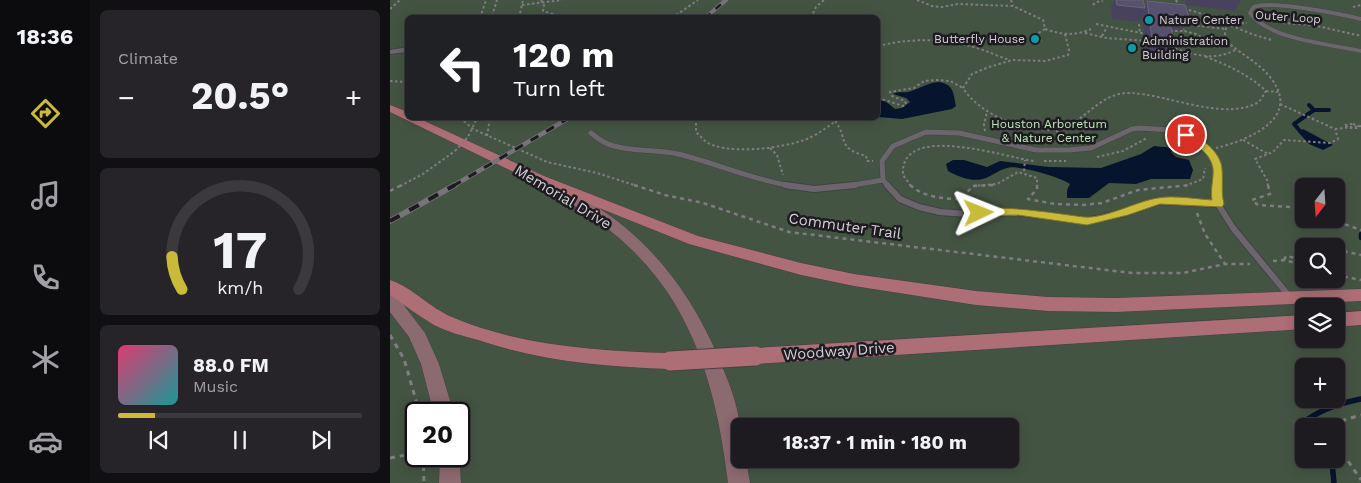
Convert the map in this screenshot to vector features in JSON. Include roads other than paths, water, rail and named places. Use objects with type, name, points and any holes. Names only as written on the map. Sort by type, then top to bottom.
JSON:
[{"type":"main road","name":"Memorial Drive","points":[[390,108],[405,115]]},
{"type":"main road","name":"Memorial Drive","points":[[415,120],[539,179],[610,222],[640,248],[667,279],[692,316],[710,356],[724,397],[739,483]]},
{"type":"main road","points":[[539,179],[694,240],[801,269],[902,288],[976,298],[1048,304],[1116,305],[1361,294]]},
{"type":"main road","name":"Woodway Drive","points":[[390,286],[443,321],[493,339],[569,355],[625,360],[670,361],[1295,323]]},
{"type":"main road","points":[[1291,298],[1295,302]]},
{"type":"main road","points":[[390,300],[416,333],[430,364],[441,402]]},
{"type":"main road","points":[[1345,319],[1361,318]]},
{"type":"main road","points":[[450,467],[450,483]]},
{"type":"street","points":[[390,52],[405,49]]},
{"type":"lane","points":[[1273,0],[1279,4]]},
{"type":"lane","points":[[1361,18],[1309,6],[1279,4],[1263,4],[1254,7],[1250,13],[1257,23],[1287,34],[1361,51]]},
{"type":"lane","points":[[1218,204],[1160,201],[1124,213],[1087,221],[1018,212],[967,214],[940,212],[918,207],[900,199],[883,180],[881,174],[882,161],[893,146],[926,132],[949,132],[1036,150],[1091,148],[1132,129],[1153,127],[1186,135],[1199,142],[1208,150],[1218,168],[1216,193],[1218,204],[1233,228],[1291,298]]},
{"type":"lane","points":[[591,133],[605,144],[621,148],[658,150],[699,159],[765,180],[792,186],[830,189],[883,180]]},
{"type":"water","points":[[939,82],[948,85],[952,90],[956,106],[952,109],[902,119],[880,117],[880,100],[885,101],[895,109],[902,108],[910,102],[906,98],[893,94],[908,92]]},
{"type":"water","points":[[1303,129],[1333,145],[1323,150],[1309,144],[1298,132]]},
{"type":"water","points":[[1154,146],[1175,148],[1171,152],[1176,157],[1189,160],[1193,170],[1190,179],[1151,179],[1136,184],[1109,183],[1089,198],[1067,198],[1067,190],[1070,184],[1039,172],[1012,167],[1001,170],[986,178],[971,180],[948,171],[946,164],[953,160],[964,160],[987,167],[1000,161],[1049,167],[1101,168],[1141,154]]},
{"type":"waterway","points":[[1309,105],[1314,110]]},
{"type":"waterway","points":[[1300,131],[1294,124],[1314,110]]},
{"type":"waterway","points":[[1314,110],[1329,110]]},
{"type":"waterway","points":[[1310,418],[1330,407],[1361,399]]},
{"type":"waterway","points":[[1333,468],[1334,483]]},
{"type":"railway","points":[[708,15],[726,0]]},
{"type":"railway","points":[[453,186],[566,120]]},
{"type":"railway","points":[[390,221],[455,185]]},
{"type":"place","name":"Nature Center","points":[[1149,20]]},
{"type":"place","name":"Butterfly House","points":[[1035,39]]},
{"type":"place","name":"Administration Building","points":[[1132,48]]},
{"type":"park label","name":"Houston Arboretum & Nature Center","points":[[1049,131]]}]
